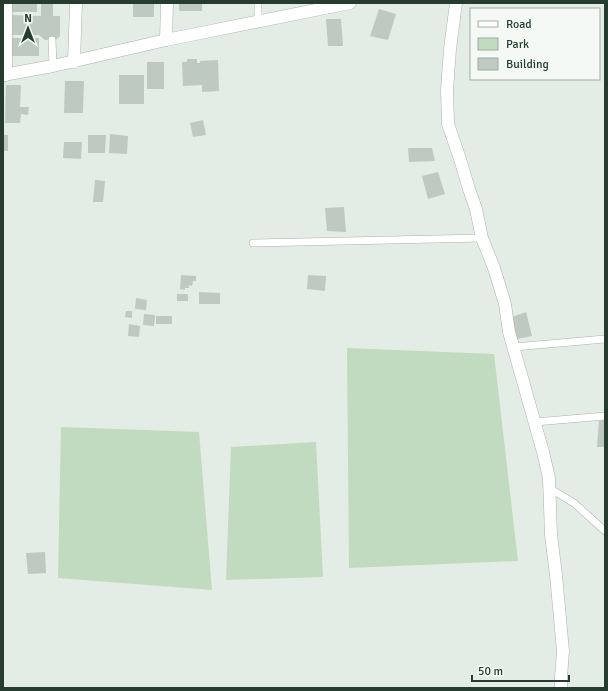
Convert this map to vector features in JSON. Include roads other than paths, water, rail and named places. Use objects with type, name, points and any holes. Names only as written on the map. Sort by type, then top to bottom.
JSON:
[{"type":"street","points":[[6,3],[4,30],[5,75],[74,62],[166,40],[350,3]]},
{"type":"street","points":[[74,62],[76,3]]},
{"type":"street","points":[[166,40],[167,3]]},
{"type":"street","points":[[456,3],[450,49],[447,90],[448,124],[476,209],[482,238],[494,268],[505,304],[509,332],[522,383],[535,422],[549,478],[551,535],[563,651],[561,688]]},
{"type":"lane","points":[[258,3],[258,21]]},
{"type":"lane","points":[[52,40],[53,66]]},
{"type":"lane","points":[[253,242],[482,238]]},
{"type":"lane","points":[[514,347],[605,339]]},
{"type":"lane","points":[[535,422],[605,416]]},
{"type":"lane","points":[[549,488],[574,503],[605,531]]}]
